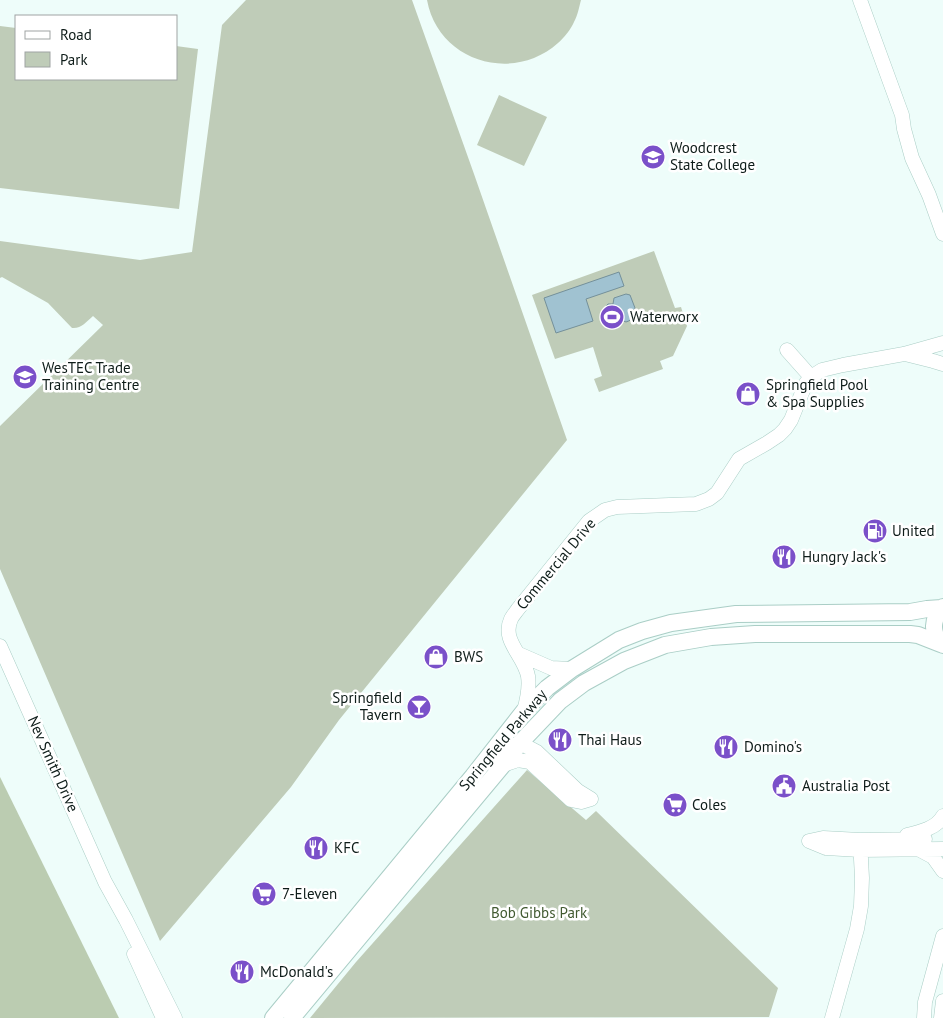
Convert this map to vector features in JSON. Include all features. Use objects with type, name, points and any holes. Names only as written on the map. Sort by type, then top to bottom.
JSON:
[{"type":"main road","points":[[942,607],[935,618],[934,631],[936,638],[942,644]]},
{"type":"main road","name":"Springfield Parkway","points":[[273,1018],[524,711],[547,688],[572,669],[619,640],[671,623],[736,614],[910,612],[942,607]]},
{"type":"main road","name":"Springfield Parkway","points":[[292,1018],[520,743],[560,701],[584,682],[624,661],[665,645],[711,636],[910,634],[942,644]]},
{"type":"street","points":[[860,0],[902,115],[912,158],[929,195],[943,234]]},
{"type":"street","points":[[787,350],[811,377],[822,370],[904,354],[943,344],[941,354],[943,363],[904,354]]},
{"type":"street","name":"Commercial Drive","points":[[524,711],[528,694],[528,676],[519,654],[510,640],[511,619],[573,540],[595,516],[605,510],[617,507],[696,504],[709,499],[717,493],[739,458],[767,443],[785,429],[791,420],[806,383],[811,377]]},
{"type":"street","name":"Nev Smith Drive","points":[[0,646],[105,882],[175,1018]]},
{"type":"street","points":[[519,654],[551,668],[572,669]]},
{"type":"street","points":[[535,726],[537,752]]},
{"type":"street","points":[[461,789],[470,788],[497,755],[511,745],[520,743],[537,752],[578,791],[591,799],[581,802],[571,800],[530,762],[518,760],[503,765]]},
{"type":"street","points":[[862,878],[866,866],[888,844],[922,832],[940,822],[943,816]]},
{"type":"street","points":[[832,1018],[857,929],[861,906],[860,845],[943,840]]},
{"type":"street","points":[[888,844],[917,848],[943,848]]},
{"type":"street","points":[[917,848],[933,857],[943,871]]},
{"type":"street","name":"Nev Smith Drive","points":[[105,882],[119,923],[163,1018]]},
{"type":"street","points":[[924,1018],[925,1002],[943,936]]},
{"type":"street","points":[[941,1018],[943,1001]]},
{"type":"green space","points":[[246,0],[412,0],[567,440],[339,720],[291,787],[160,941],[0,569],[0,426],[103,325],[93,316],[81,326],[72,328],[48,303],[2,277],[0,278],[0,241],[140,260],[192,252],[222,25]]},
{"type":"green space","points":[[427,0],[581,0],[573,25],[558,43],[540,55],[520,62],[499,63],[479,60],[461,51],[446,38],[434,21]]},
{"type":"green space","points":[[0,26],[15,28],[15,80],[178,80],[178,46],[198,49],[179,209],[0,188]]},
{"type":"green space","points":[[499,95],[547,117],[524,166],[477,145]]},
{"type":"green space","name":"Waterworx","points":[[654,251],[675,308],[681,307],[687,326],[673,356],[660,361],[663,369],[599,392],[594,379],[602,376],[593,347],[555,359],[532,295]]},
{"type":"green space","name":"Bob Gibbs Park","points":[[527,770],[586,820],[596,811],[778,988],[769,1017],[310,1018],[356,962]]},
{"type":"green space","points":[[0,777],[119,1018],[0,1018]]},
{"type":"water","points":[[619,272],[624,286],[586,299],[593,321],[556,333],[544,298]]},
{"type":"water","points":[[626,294],[630,295],[635,308],[632,311],[631,319],[626,322],[621,320],[618,327],[613,327],[605,307],[608,304],[613,304],[614,298]]},
{"type":"place","name":"Woodcrest State College","points":[[653,157]]},
{"type":"place","name":"Waterworx","points":[[612,317]]},
{"type":"place","name":"WesTEC Trade Training Centre","points":[[25,377]]},
{"type":"place","name":"Springfield Pool & Spa Supplies","points":[[748,394]]},
{"type":"place","name":"United","points":[[875,531]]},
{"type":"place","name":"Hungry Jack's","points":[[784,557]]},
{"type":"place","name":"BWS","points":[[436,657]]},
{"type":"place","name":"Springfield Tavern","points":[[419,707]]},
{"type":"place","name":"Thai Haus","points":[[560,740]]},
{"type":"place","name":"Domino's","points":[[726,747]]},
{"type":"place","name":"Australia Post","points":[[784,786]]},
{"type":"place","name":"Coles","points":[[675,805]]},
{"type":"place","name":"KFC","points":[[316,848]]},
{"type":"place","name":"7-Eleven","points":[[264,894]]},
{"type":"place","name":"McDonald's","points":[[242,972]]}]
